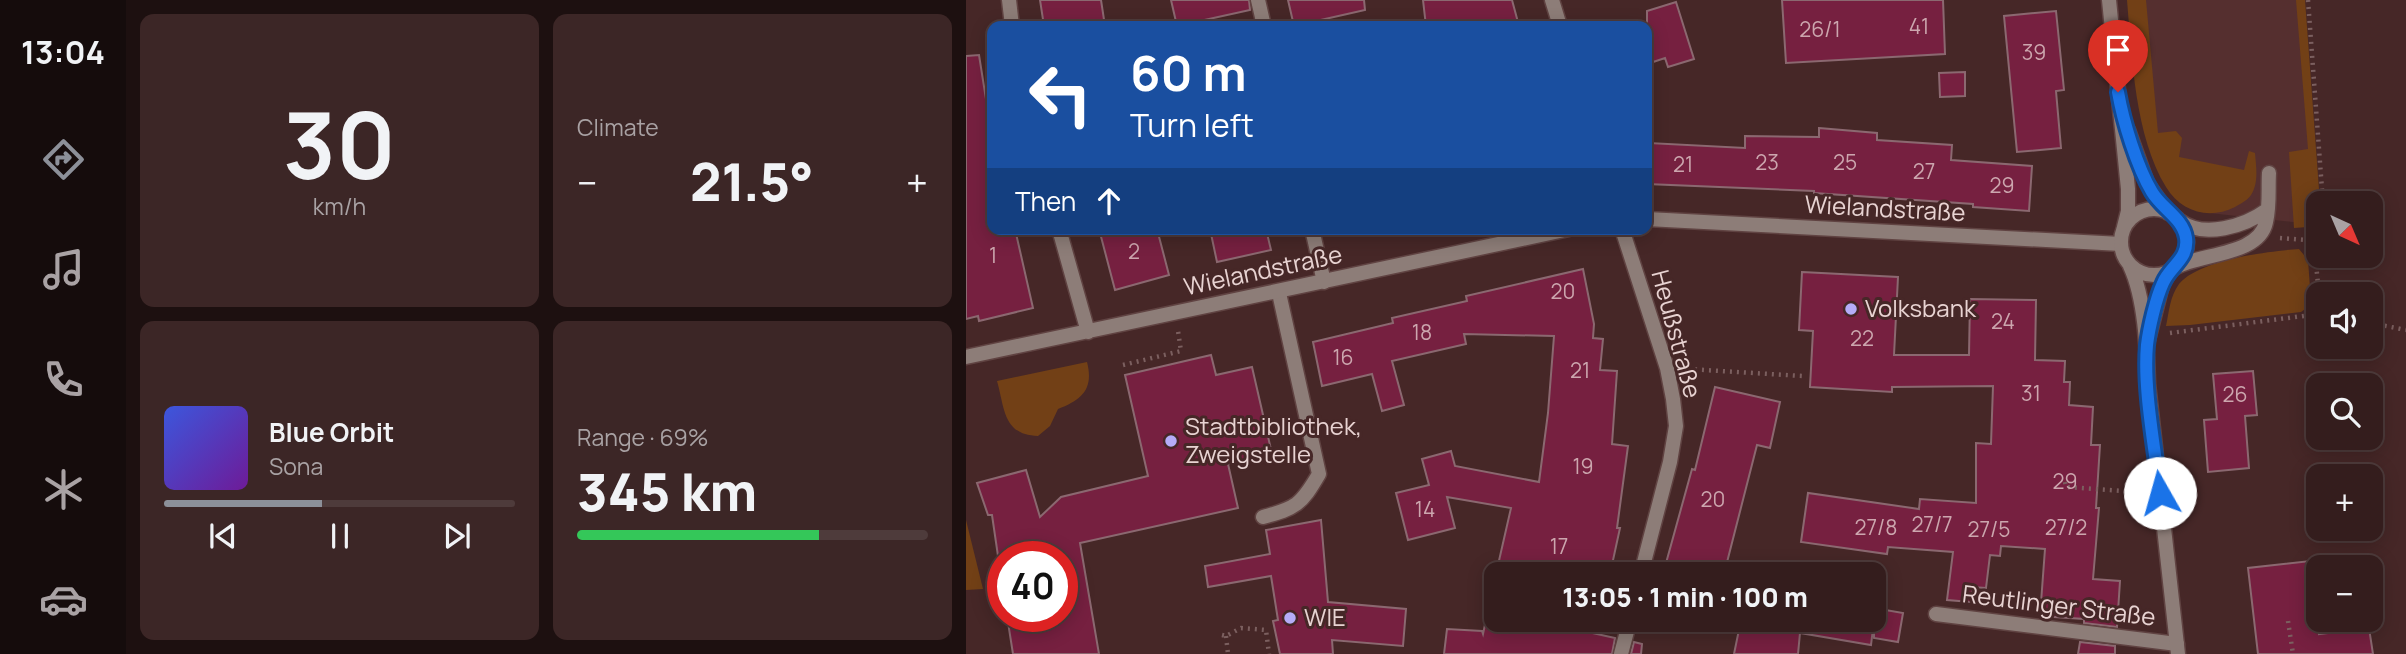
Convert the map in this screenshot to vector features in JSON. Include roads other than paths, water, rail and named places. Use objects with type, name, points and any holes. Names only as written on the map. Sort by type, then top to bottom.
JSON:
[{"type":"street","points":[[1009,0],[1011,21]]},
{"type":"street","points":[[1258,0],[1263,21]]},
{"type":"street","points":[[1552,0],[1558,21]]},
{"type":"street","points":[[2109,0],[2128,203],[2120,244],[2130,266],[2149,275],[2160,275],[2200,258],[2243,247],[2258,239],[2263,231],[2267,210],[2269,173]]},
{"type":"street","points":[[2121,113],[2147,183],[2186,235],[2186,250],[2172,270]]},
{"type":"street","points":[[2124,227],[2140,212],[2154,209],[2193,229],[2247,222],[2267,210]]},
{"type":"street","name":"Wielandstraße","points":[[1652,219],[2120,244]]},
{"type":"street","points":[[1061,235],[1088,332]]},
{"type":"street","points":[[1313,235],[1324,282]]},
{"type":"street","name":"Wielandstraße","points":[[966,358],[1541,235]]},
{"type":"street","name":"Heußstraße","points":[[1624,235],[1667,368],[1676,426],[1670,462],[1644,562]]},
{"type":"street","name":"Reutlinger Straße","points":[[1936,614],[2177,649],[2148,384],[2147,344],[2136,282],[2130,266]]},
{"type":"street","name":"Reutlinger Straße","points":[[2147,344],[2162,285],[2172,270]]},
{"type":"street","points":[[1263,517],[1291,509],[1309,492],[1319,474],[1279,293]]},
{"type":"street","points":[[1621,654],[1627,632]]},
{"type":"place","name":"Volksbank","points":[[1851,309]]},
{"type":"place","name":"Stadtbibliothek, Zweigstelle","points":[[1171,441]]},
{"type":"place","name":"WIE","points":[[1290,618]]}]
